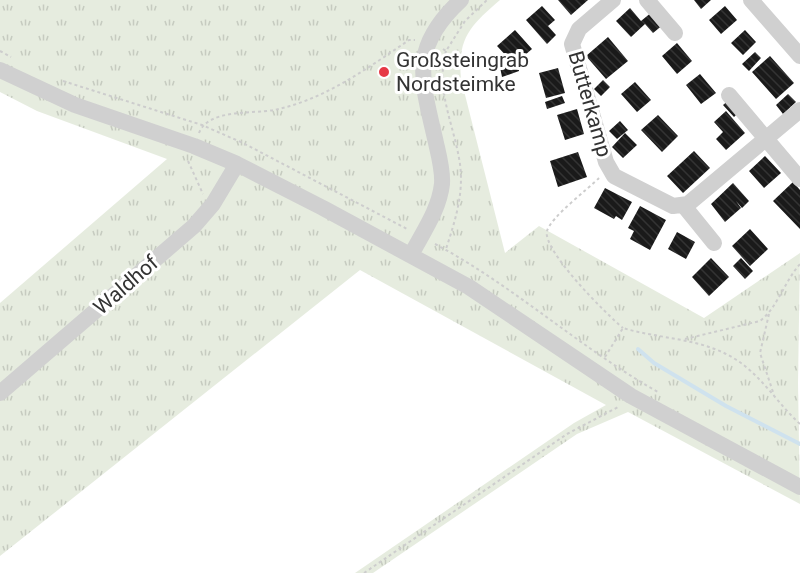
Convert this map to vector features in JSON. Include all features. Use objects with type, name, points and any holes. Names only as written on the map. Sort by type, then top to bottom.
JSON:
[{"type":"street","points":[[411,255],[434,213],[442,181],[423,80],[424,56],[436,26],[461,0]]},
{"type":"street","name":"Butterkamp","points":[[613,0],[579,29],[572,44],[609,169],[614,176],[673,206],[684,206]]},
{"type":"street","points":[[647,0],[675,33]]},
{"type":"street","points":[[751,0],[800,56]]},
{"type":"street","points":[[0,70],[75,105],[194,146],[237,164],[411,255],[502,308],[631,396],[800,487]]},
{"type":"street","points":[[729,95],[800,179]]},
{"type":"street","points":[[714,243],[684,206],[800,110]]},
{"type":"street","name":"Waldhof","points":[[0,393],[194,226],[213,204],[237,164]]},
{"type":"path","points":[[213,204],[199,189],[188,160],[202,125],[213,118],[277,110],[301,101],[347,81],[410,40],[428,42],[446,51],[459,28],[487,0]]},
{"type":"path","points":[[0,51],[16,60]]},
{"type":"path","points":[[59,80],[202,125]]},
{"type":"path","points":[[609,169],[552,222],[546,234],[548,242],[563,263],[623,328],[682,340],[734,358],[800,424]]},
{"type":"path","points":[[774,397],[760,353],[769,314],[786,281],[800,264]]},
{"type":"path","points":[[682,340],[750,325],[769,314]]},
{"type":"path","points":[[596,373],[623,328]]},
{"type":"path","points":[[364,573],[567,435],[609,412],[631,396]]},
{"type":"green space","points":[[0,0],[500,0],[481,17],[468,34],[461,53],[460,65],[461,79],[505,253],[539,226],[704,318],[800,253],[798,383],[800,504],[628,412],[577,434],[373,573],[355,573],[574,423],[606,405],[360,270],[0,556],[0,303],[167,159],[37,111],[0,92]]},
{"type":"building","points":[[558,0],[588,0],[571,15]]},
{"type":"building","points":[[694,0],[711,0],[701,9]]},
{"type":"building","points":[[542,6],[555,20],[548,26],[556,35],[547,44],[526,20]]},
{"type":"building","points":[[725,6],[737,20],[721,34],[709,20]]},
{"type":"building","points":[[630,8],[641,21],[652,12],[664,24],[653,33],[645,24],[631,37],[616,21]]},
{"type":"building","points":[[515,30],[532,49],[518,61],[519,71],[502,77],[500,67],[509,59],[497,46]]},
{"type":"building","points":[[745,30],[756,42],[743,55],[731,43]]},
{"type":"building","points":[[608,37],[628,61],[606,79],[586,56]]},
{"type":"building","points":[[677,43],[692,61],[677,74],[662,56]]},
{"type":"building","points":[[755,52],[761,58],[749,71],[742,64]]},
{"type":"building","points":[[770,56],[794,83],[776,99],[752,72]]},
{"type":"building","points":[[558,68],[565,93],[546,98],[539,73]]},
{"type":"building","points":[[700,74],[716,93],[701,104],[686,85]]},
{"type":"building","points":[[603,80],[610,87],[601,96],[594,89]]},
{"type":"building","points":[[635,82],[651,100],[637,112],[621,94]]},
{"type":"building","points":[[788,94],[796,102],[783,114],[776,105]]},
{"type":"building","points":[[562,96],[565,103],[547,109],[545,102]]},
{"type":"building","points":[[729,100],[739,112],[734,117],[723,105]]},
{"type":"building","points":[[577,109],[584,134],[565,140],[557,115]]},
{"type":"building","points":[[726,111],[745,133],[726,150],[716,139],[723,132],[714,122]]},
{"type":"building","points":[[658,115],[678,136],[662,152],[641,130]]},
{"type":"building","points":[[620,121],[628,130],[617,139],[609,131]]},
{"type":"building","points":[[625,133],[637,145],[623,158],[612,147]]},
{"type":"building","points":[[694,151],[710,168],[683,193],[667,176]]},
{"type":"building","points":[[578,152],[587,177],[558,187],[550,161]]},
{"type":"building","points":[[765,156],[781,173],[764,188],[749,171]]},
{"type":"building","points":[[793,182],[800,190],[800,229],[773,201]]},
{"type":"building","points":[[733,183],[749,201],[742,208],[736,201],[741,208],[725,222],[711,204]]},
{"type":"building","points":[[605,188],[632,202],[622,220],[616,216],[614,219],[594,208]]},
{"type":"building","points":[[640,206],[666,220],[650,250],[630,239],[634,231],[628,228]]},
{"type":"building","points":[[750,229],[768,249],[750,266],[732,246]]},
{"type":"building","points":[[677,232],[695,242],[686,259],[668,249]]},
{"type":"building","points":[[711,258],[729,277],[709,296],[692,277]]},
{"type":"building","points":[[741,258],[753,271],[745,279],[733,266]]},
{"type":"waterway","points":[[638,349],[654,363],[726,406],[800,444]]},
{"type":"place","name":"Großsteingrab Nordsteimke","points":[[384,72]]}]
